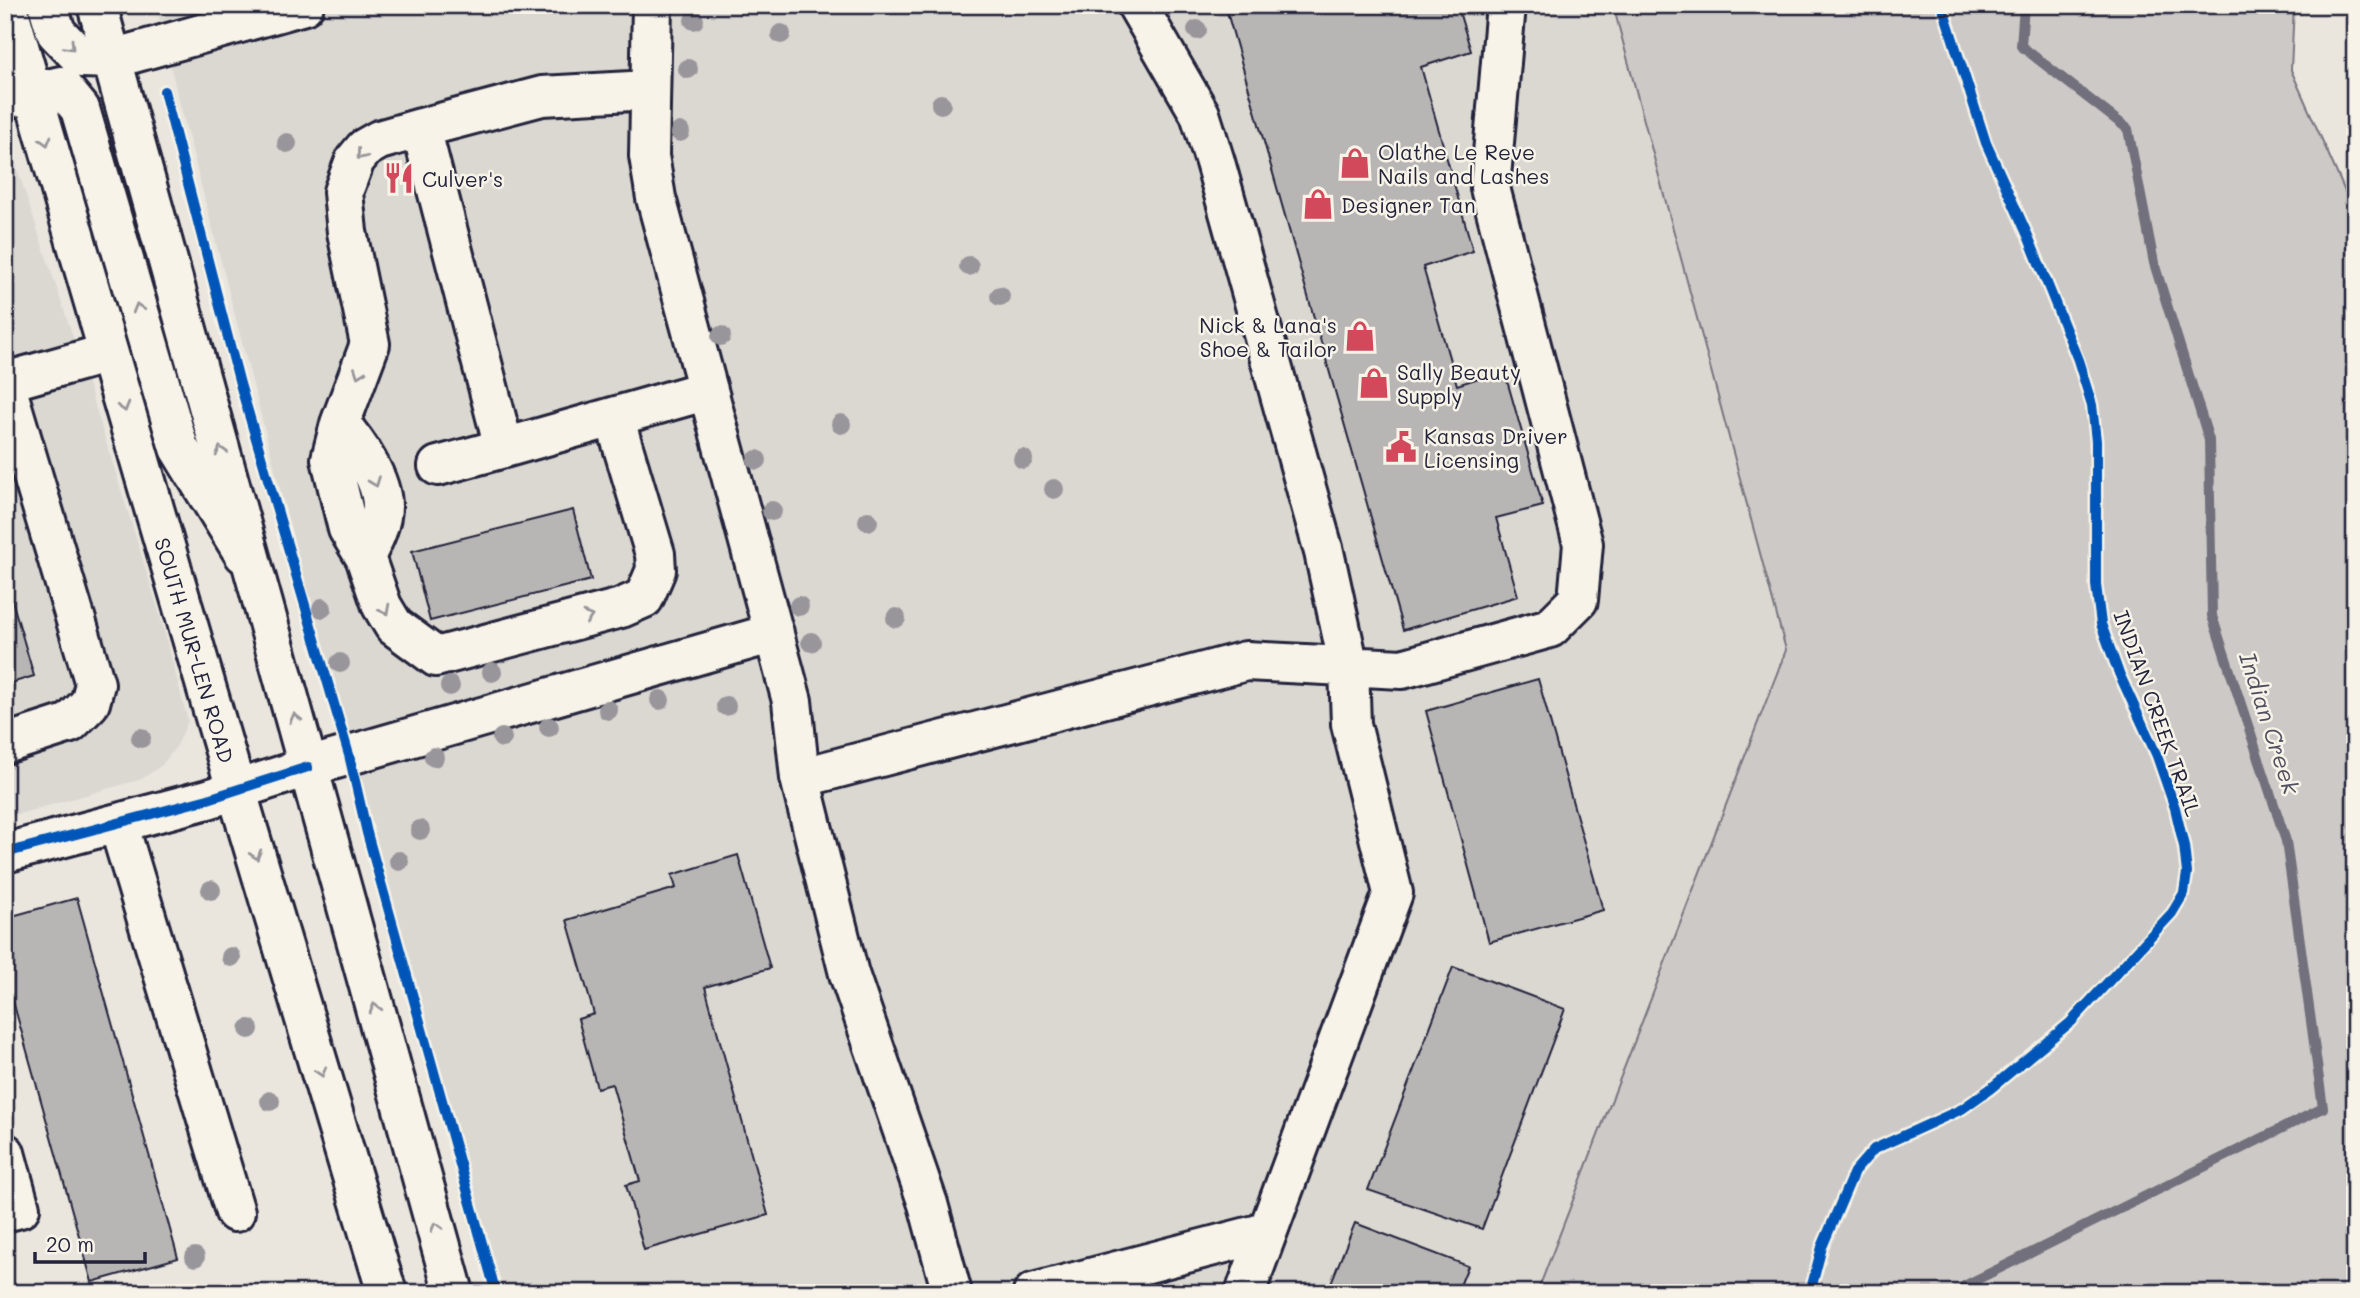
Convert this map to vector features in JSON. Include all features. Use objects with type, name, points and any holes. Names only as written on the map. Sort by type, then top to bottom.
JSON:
[{"type":"main road","name":"SOUTH MUR-LEN ROAD","points":[[6,5],[18,95],[108,354],[387,1293]]},
{"type":"main road","points":[[48,5],[56,32],[81,58],[112,59],[304,5]]},
{"type":"main road","points":[[97,5],[454,1293]]},
{"type":"main road","points":[[652,5],[649,156],[656,198],[792,701],[800,778],[849,974],[928,1204],[952,1293]]},
{"type":"main road","points":[[1137,5],[1200,114],[1324,552],[1349,667],[1351,724],[1394,893],[1245,1293]]},
{"type":"main road","points":[[800,778],[1246,662],[1402,669],[1549,628],[1578,600],[1584,544],[1490,188],[1506,5]]},
{"type":"main road","points":[[18,95],[61,86],[80,109],[179,447],[254,570]]},
{"type":"main road","points":[[614,417],[655,554],[656,570],[644,598],[621,608],[436,657],[394,626],[382,606],[365,557],[348,529],[331,458],[370,344],[347,232],[343,192],[355,160],[365,148],[379,140],[542,96],[649,90]]},
{"type":"main road","points":[[421,128],[504,448]]},
{"type":"main road","points":[[5,744],[69,723],[90,704],[95,684],[5,382],[108,354]]},
{"type":"main road","points":[[438,466],[708,390]]},
{"type":"main road","points":[[5,853],[208,799],[308,766],[774,633]]},
{"type":"main road","points":[[118,823],[235,1212]]},
{"type":"main road","points":[[5,1153],[20,1208],[5,1212]]},
{"type":"main road","points":[[1033,1293],[1267,1232]]},
{"type":"shaded area","points":[[156,5],[1613,5],[1786,650],[1537,1293],[496,1293],[367,834],[361,799]]},
{"type":"shaded area","points":[[1613,5],[2294,5],[2291,70],[2355,214],[2355,1293],[1537,1293],[1786,650]]},
{"type":"shaded area","points":[[5,132],[81,361],[160,615],[188,721],[178,744],[162,765],[142,779],[5,818]]},
{"type":"building","points":[[1225,5],[1457,5],[1471,51],[1421,67],[1473,251],[1423,267],[1457,385],[1504,370],[1543,506],[1496,518],[1518,596],[1403,630]]},
{"type":"building","points":[[573,510],[591,580],[430,621],[412,551]]},
{"type":"building","points":[[5,576],[34,676],[5,685]]},
{"type":"building","points":[[1538,679],[1603,910],[1489,942],[1426,711]]},
{"type":"building","points":[[738,855],[770,968],[705,987],[768,1215],[644,1250],[626,1185],[640,1181],[612,1084],[597,1088],[578,1019],[594,1014],[567,920],[676,888],[672,875]]},
{"type":"building","points":[[77,898],[178,1258],[92,1282],[5,973],[5,918]]},
{"type":"building","points":[[1453,967],[1565,1009],[1482,1229],[1368,1190]]},
{"type":"building","points":[[1355,1223],[1468,1266],[1457,1293],[1327,1293]]},
{"type":"waterway","name":"Indian Creek","points":[[1961,1293],[1964,1286],[2323,1108],[2286,841],[2212,616],[2209,440],[2154,263],[2128,129],[2021,46],[2024,5]]},
{"type":"cycle path","name":"INDIAN CREEK TRAIL","points":[[1810,1293],[1822,1247],[1854,1172],[1874,1149],[1962,1109],[2071,1022],[2172,913],[2184,893],[2187,873],[2175,808],[2157,756],[2118,671],[2101,624],[2096,585],[2096,441],[2092,405],[2078,360],[2028,236],[1986,143],[1942,5]]},
{"type":"cycle path","points":[[164,91],[240,384],[349,755],[367,833],[496,1293]]},
{"type":"cycle path","points":[[5,853],[208,799],[308,767]]},
{"type":"place","name":"Olathe Le Reve Nails and Lashes","points":[[1355,163]]},
{"type":"place","name":"Culver's","points":[[399,178]]},
{"type":"place","name":"Designer Tan","points":[[1318,204]]},
{"type":"place","name":"Nick & Lana's Shoe & Tailor","points":[[1360,336]]},
{"type":"place","name":"Sally Beauty Supply","points":[[1374,383]]},
{"type":"place","name":"Kansas Driver Licensing","points":[[1401,447]]}]
